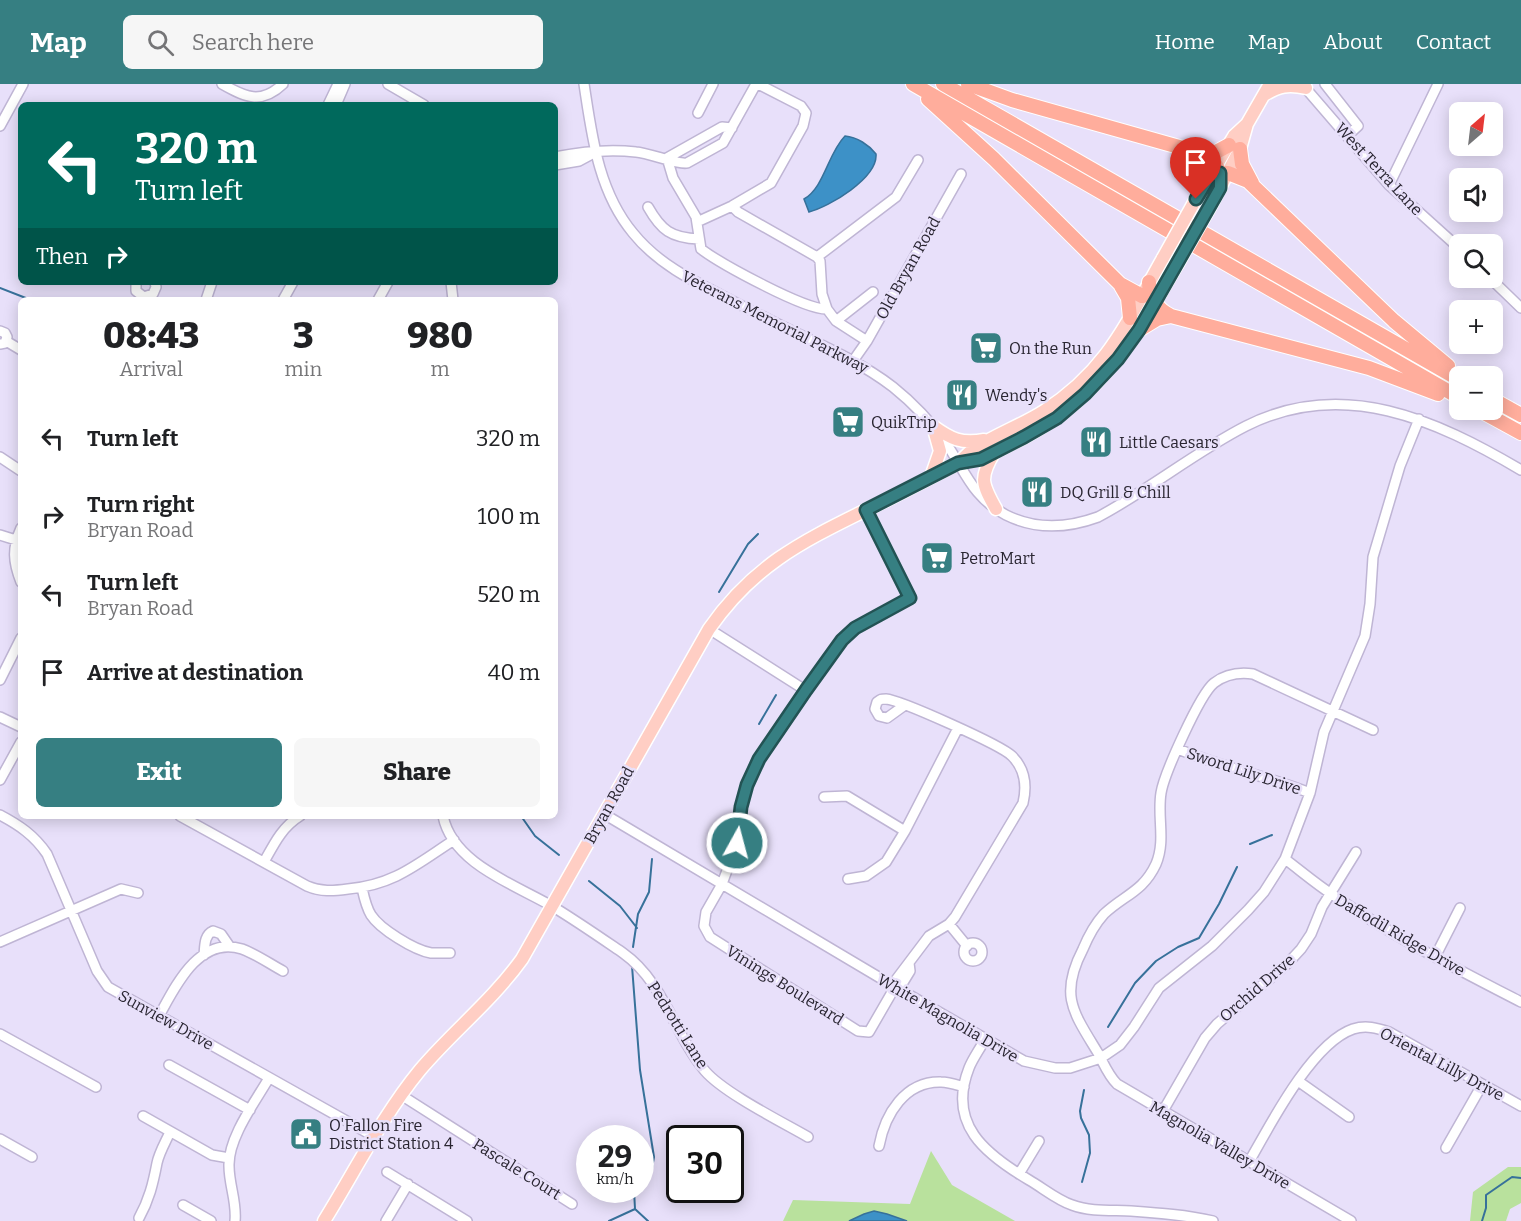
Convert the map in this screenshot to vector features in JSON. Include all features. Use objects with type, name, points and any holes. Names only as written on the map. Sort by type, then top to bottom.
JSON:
[{"type":"highway","points":[[911,84],[994,159],[1120,284],[1128,298],[1130,318]]},
{"type":"highway","points":[[911,84],[1449,394]]},
{"type":"highway","points":[[944,84],[1449,371]]},
{"type":"highway","points":[[968,84],[1012,100],[1204,154],[1235,147],[1253,185]]},
{"type":"highway","points":[[1204,154],[1219,172],[1220,188]]},
{"type":"highway","points":[[1219,172],[1239,176],[1253,185],[1394,321],[1449,368]]},
{"type":"highway","points":[[1120,284],[1151,294],[1160,309],[1172,316],[1369,368],[1449,396]]},
{"type":"highway","points":[[1139,330],[1157,319],[1172,316]]},
{"type":"highway","points":[[1503,405],[1521,415]]},
{"type":"highway","points":[[1496,420],[1521,434]]},
{"type":"main road","points":[[1267,88],[1290,84],[1304,86]]},
{"type":"main road","name":"Bryan Road","points":[[958,463],[981,459],[1037,431],[1072,406],[1102,377],[1139,330],[1163,258],[1196,199],[1219,172],[1235,147],[1234,136],[1247,124],[1267,88]]},
{"type":"main road","name":"Bryan Road","points":[[324,1221],[401,1095],[429,1060],[499,989],[522,959],[709,629],[737,594],[764,568],[800,543],[958,463],[974,448],[1044,411],[1083,381],[1108,354],[1130,318],[1177,265],[1220,188]]},
{"type":"main road","points":[[933,426],[945,435],[966,443],[993,439]]},
{"type":"main road","points":[[931,477],[940,451],[933,426]]},
{"type":"main road","points":[[994,453],[986,466],[983,482],[996,509]]},
{"type":"street","points":[[0,126],[23,84]]},
{"type":"street","points":[[222,84],[240,94],[256,98],[271,94],[283,84]]},
{"type":"street","points":[[329,102],[338,84]]},
{"type":"street","points":[[337,102],[345,84]]},
{"type":"street","points":[[388,84],[419,102]]},
{"type":"street","name":"Veterans Memorial Parkway","points":[[584,84],[594,153],[621,218],[639,241],[659,259],[710,290],[853,361],[896,390],[933,426],[975,490],[996,509],[1016,519],[1038,525],[1063,526],[1087,521],[1113,509],[1245,427],[1295,409],[1324,405],[1357,405],[1419,418],[1483,448],[1521,470]]},
{"type":"street","points":[[698,113],[713,84]]},
{"type":"street","points":[[558,156],[635,151],[683,164],[719,146],[757,84],[801,106],[806,116],[803,126],[771,183],[732,206],[697,222]]},
{"type":"street","points":[[1325,84],[1358,126],[1347,136]]},
{"type":"street","points":[[1389,184],[1437,84]]},
{"type":"street","name":"West Terra Lane","points":[[1304,86],[1389,184],[1449,239]]},
{"type":"street","points":[[667,158],[722,128],[732,128]]},
{"type":"street","points":[[558,164],[579,161],[594,153]]},
{"type":"street","points":[[667,158],[673,178],[697,222],[700,245],[705,251],[781,294],[819,309],[827,309]]},
{"type":"street","points":[[817,257],[896,197],[918,160]]},
{"type":"street","name":"Old Bryan Road","points":[[853,361],[867,341],[961,174]]},
{"type":"street","points":[[732,206],[738,212],[817,257],[820,261],[822,294],[827,309],[836,321],[867,341]]},
{"type":"street","points":[[648,207],[662,228],[681,238],[699,239]]},
{"type":"street","points":[[136,285],[136,291],[144,297],[153,294],[156,285]]},
{"type":"street","points":[[1500,288],[1521,308]]},
{"type":"street","points":[[836,321],[873,292]]},
{"type":"street","points":[[0,331],[6,334],[3,343],[18,349]]},
{"type":"street","name":"White Magnolia Drive","points":[[604,814],[1024,1061],[1046,1067],[1070,1068],[1101,1058],[1120,1045],[1159,988],[1212,946],[1248,910],[1264,892],[1285,859],[1310,793],[1324,732],[1365,636],[1373,556],[1400,466],[1419,418]]},
{"type":"street","points":[[0,457],[18,468]]},
{"type":"street","points":[[722,884],[737,843],[741,807],[747,785],[759,759],[842,640],[855,628],[910,598],[866,510]]},
{"type":"street","points":[[0,535],[16,540]]},
{"type":"street","points":[[18,535],[14,553],[18,574]]},
{"type":"street","points":[[709,629],[806,690]]},
{"type":"street","points":[[0,680],[18,644]]},
{"type":"street","name":"Magnolia Valley Drive","points":[[1351,1221],[1117,1084],[1108,1072],[1071,1004],[1069,994],[1071,975],[1086,941],[1099,920],[1106,912],[1140,887],[1156,863],[1162,842],[1161,794],[1163,784],[1208,688],[1222,677],[1243,673],[1262,678],[1373,730]]},
{"type":"street","points":[[895,987],[910,971],[909,963],[929,936],[949,924],[955,917],[1023,803],[1026,789],[1023,775],[1012,756],[1004,750],[905,705]]},
{"type":"street","points":[[0,717],[18,726]]},
{"type":"street","points":[[848,879],[866,876],[885,862],[905,831],[958,728]]},
{"type":"street","points":[[0,780],[18,747]]},
{"type":"street","name":"Sword Lily Drive","points":[[1178,749],[1221,766],[1281,782],[1310,793]]},
{"type":"street","points":[[824,797],[846,796],[905,831]]},
{"type":"street","name":"Sunview Drive","points":[[0,815],[23,828],[38,841],[47,854],[97,971],[108,987],[375,1137]]},
{"type":"street","points":[[185,819],[313,889],[333,891],[384,883],[454,840],[445,826],[444,819]]},
{"type":"street","points":[[264,862],[288,823],[295,819]]},
{"type":"street","name":"Pedrotti Lane","points":[[454,840],[482,867],[552,906],[622,952],[643,969],[706,1073],[729,1090],[808,1137]]},
{"type":"street","name":"Orchid Drive","points":[[1163,1112],[1205,1038],[1226,1014],[1288,963],[1300,949],[1311,934],[1322,907],[1356,852]]},
{"type":"street","name":"Daffodil Ridge Drive","points":[[1285,859],[1330,894],[1435,957],[1521,1002]]},
{"type":"street","name":"Vinings Boulevard","points":[[722,884],[706,912],[704,926],[710,937],[858,1031],[869,1032],[895,987]]},
{"type":"street","points":[[362,888],[366,906],[378,924],[419,949],[431,953],[450,953]]},
{"type":"street","points":[[0,942],[120,889],[138,892]]},
{"type":"street","points":[[1435,957],[1460,908]]},
{"type":"street","points":[[949,924],[967,946]]},
{"type":"street","points":[[204,954],[206,938],[208,933],[213,931],[221,934],[230,947]]},
{"type":"street","points":[[159,1016],[179,979],[204,954],[211,951],[230,947],[240,948],[283,971]]},
{"type":"street","name":"Oriental Lilly Drive","points":[[1249,1162],[1312,1061],[1346,1032],[1362,1027],[1374,1027],[1389,1032],[1521,1106]]},
{"type":"street","points":[[0,1034],[96,1087]]},
{"type":"street","points":[[985,1039],[969,1067],[964,1086],[964,1108],[969,1126],[980,1145],[993,1156],[1073,1205],[1211,1221]]},
{"type":"street","points":[[169,1065],[250,1110]]},
{"type":"street","points":[[235,1221],[235,1199],[229,1158],[234,1139],[269,1078]]},
{"type":"street","points":[[1298,1081],[1349,1117]]},
{"type":"street","points":[[879,1146],[882,1129],[903,1095],[920,1085],[941,1082],[964,1086]]},
{"type":"street","points":[[1446,1148],[1482,1085]]},
{"type":"street","name":"Pascale Court","points":[[401,1095],[572,1204]]},
{"type":"street","points":[[142,1116],[212,1155],[229,1158]]},
{"type":"street","points":[[138,1218],[148,1202],[157,1172],[157,1162],[170,1132]]},
{"type":"street","points":[[0,1139],[32,1157]]},
{"type":"street","points":[[1019,1174],[1039,1141]]},
{"type":"street","points":[[387,1172],[467,1221]]},
{"type":"street","points":[[386,1221],[408,1184]]},
{"type":"street","points":[[183,1205],[211,1221]]},
{"type":"green space","points":[[931,1151],[952,1185],[1015,1221],[783,1221],[793,1200],[910,1204]]},
{"type":"green space","points":[[1508,1167],[1521,1167],[1521,1203],[1510,1209],[1506,1221],[1470,1221],[1473,1192]]},
{"type":"water","points":[[845,136],[858,140],[870,148],[876,154],[875,163],[861,182],[851,190],[840,198],[809,212],[804,199],[816,187],[834,151]]},
{"type":"water","points":[[874,1211],[887,1214],[907,1221],[849,1221]]},
{"type":"waterway","points":[[0,288],[23,297]]},
{"type":"waterway","points":[[719,592],[748,544],[758,534]]},
{"type":"waterway","points":[[759,724],[776,695]]},
{"type":"waterway","points":[[523,819],[535,836],[559,855]]},
{"type":"waterway","points":[[713,852],[724,827]]},
{"type":"waterway","points":[[1250,844],[1272,835]]},
{"type":"waterway","points":[[633,947],[638,914],[649,892],[652,859]]},
{"type":"waterway","points":[[1108,1027],[1135,983],[1156,961],[1178,947],[1199,938],[1237,867]]},
{"type":"waterway","points":[[589,881],[620,906],[637,928]]},
{"type":"waterway","points":[[632,966],[640,1070],[649,1125]]},
{"type":"waterway","points":[[1082,1182],[1090,1153],[1089,1135],[1080,1111],[1084,1090]]},
{"type":"waterway","points":[[1482,1221],[1486,1208],[1486,1195],[1512,1177],[1521,1178]]},
{"type":"waterway","points":[[635,1203],[635,1209]]},
{"type":"waterway","points":[[635,1209],[648,1221]]},
{"type":"waterway","points":[[609,1221],[635,1209]]},
{"type":"place","name":"On the Run","points":[[986,348]]},
{"type":"place","name":"Wendy's","points":[[962,395]]},
{"type":"place","name":"QuikTrip","points":[[848,422]]},
{"type":"place","name":"Little Caesars","points":[[1096,442]]},
{"type":"place","name":"DQ Grill & Chill","points":[[1037,492]]},
{"type":"place","name":"PetroMart","points":[[937,558]]},
{"type":"place","name":"O'Fallon Fire District Station 4","points":[[306,1134]]},
{"type":"route","points":[[737,843],[741,807],[747,785],[759,759],[806,690],[842,640],[855,628],[910,598],[866,510],[958,463],[981,459],[1037,431],[1067,410],[1094,386],[1126,349],[1155,303],[1220,188],[1220,173],[1210,176],[1196,199]]}]
